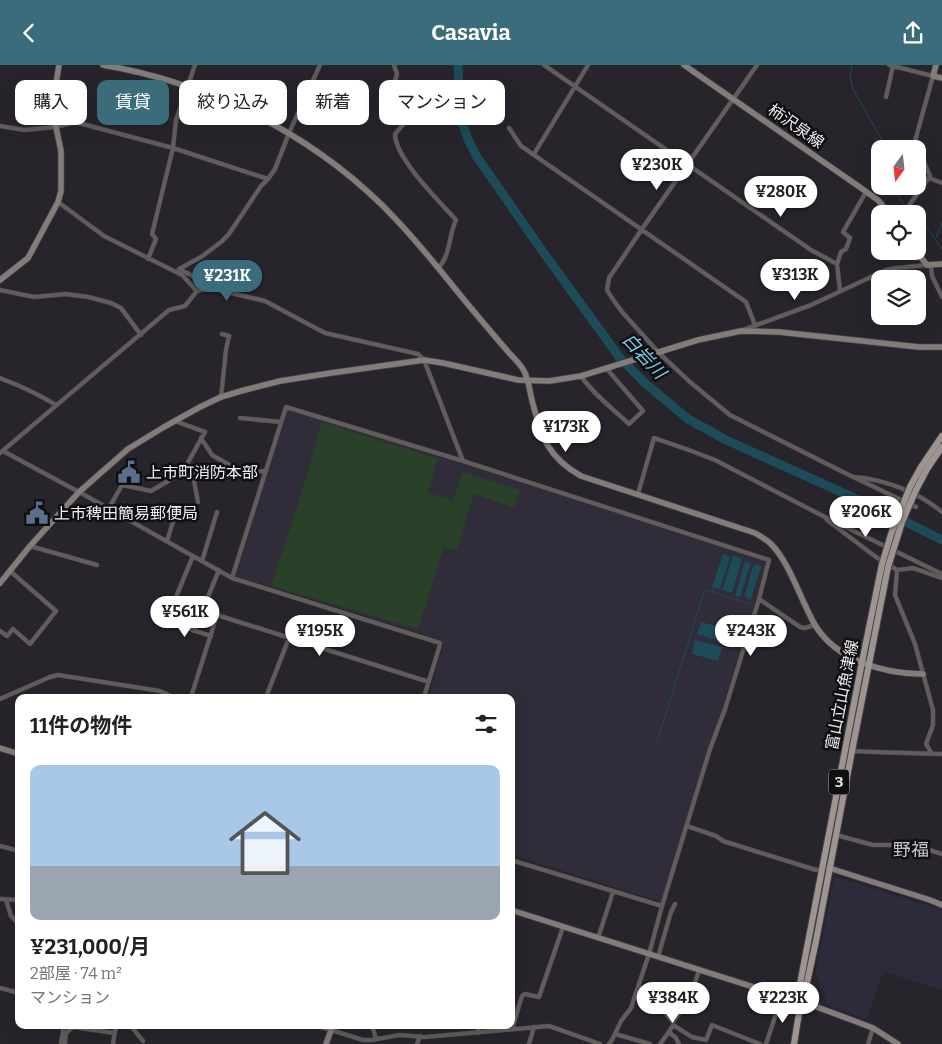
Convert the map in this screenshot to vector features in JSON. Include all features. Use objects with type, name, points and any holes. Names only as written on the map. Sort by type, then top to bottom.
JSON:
[{"type":"main road","name":"富山立山魚津線","points":[[794,1044],[801,1001],[805,992],[816,941],[826,869],[862,662],[885,565],[921,467],[942,436]]},
{"type":"main road","name":"富山立山魚津線","points":[[913,488],[942,447]]},
{"type":"main road","name":"富山立山魚津線","points":[[826,869],[836,835],[869,665],[885,565]]},
{"type":"street","points":[[0,280],[28,258],[58,203],[61,191],[61,151],[52,108],[59,65]]},
{"type":"street","points":[[103,65],[179,83]]},
{"type":"street","points":[[190,80],[195,65]]},
{"type":"street","points":[[199,279],[179,269],[201,257],[225,238],[275,169],[320,65]]},
{"type":"street","points":[[394,65],[397,74],[395,81],[407,120],[395,134],[395,140],[408,165],[456,220],[447,255],[444,262],[438,268]]},
{"type":"street","points":[[544,65],[811,250],[837,264]]},
{"type":"street","points":[[534,154],[588,65]]},
{"type":"street","name":"柿沢泉線","points":[[684,65],[882,205]]},
{"type":"street","points":[[757,65],[642,229],[610,278],[607,290],[623,313],[659,353],[730,415],[907,503]]},
{"type":"street","points":[[886,97],[891,65],[903,66],[942,78]]},
{"type":"street","points":[[908,205],[930,176],[915,141],[936,65]]},
{"type":"street","points":[[148,259],[156,239],[152,234],[173,148],[176,121],[179,112]]},
{"type":"street","points":[[0,126],[24,130],[56,127],[75,122],[173,148],[268,179]]},
{"type":"street","points":[[274,125],[316,151],[351,177],[407,232],[438,268],[525,372],[533,405],[546,444],[562,464],[581,476],[755,533],[770,543],[782,557],[815,625],[824,638],[836,647],[869,665],[908,674],[923,674]]},
{"type":"street","points":[[509,128],[521,146],[746,302],[756,325]]},
{"type":"street","points":[[929,177],[942,183]]},
{"type":"street","points":[[840,291],[837,264],[841,252],[846,249],[850,238],[843,232],[866,192]]},
{"type":"street","points":[[58,203],[104,236],[182,275],[197,291]]},
{"type":"street","points":[[924,260],[929,265],[942,297]]},
{"type":"street","points":[[0,583],[30,546],[79,492],[128,449],[174,421],[221,397],[280,381],[424,361],[443,363],[527,381],[549,381],[581,377],[698,340],[741,331],[811,305],[886,270],[942,264]]},
{"type":"street","points":[[425,694],[440,643],[232,577],[109,508],[1,452],[169,310],[185,306],[197,291],[210,288],[264,301],[325,333],[418,354],[424,361],[463,461]]},
{"type":"street","points":[[0,290],[34,297],[66,294],[111,303],[121,308],[140,335]]},
{"type":"street","points":[[741,331],[779,332],[919,347],[942,347]]},
{"type":"street","points":[[221,397],[229,337],[222,334]]},
{"type":"street","points":[[581,377],[602,400],[629,424],[643,411],[607,369]]},
{"type":"street","points":[[0,378],[40,394],[56,405]]},
{"type":"street","points":[[232,577],[286,407],[463,461],[769,560],[759,599],[725,709],[710,749],[638,987],[631,1008],[621,1021],[609,1044]]},
{"type":"street","points":[[240,418],[281,422]]},
{"type":"street","points":[[109,508],[122,485],[152,491],[182,473],[205,432],[174,421]]},
{"type":"street","points":[[201,438],[212,455],[245,474],[266,471]]},
{"type":"street","points":[[638,495],[654,438],[689,449],[715,461],[942,574]]},
{"type":"street","points":[[184,469],[192,470],[198,503]]},
{"type":"street","points":[[852,477],[868,478],[900,487],[922,498],[942,512]]},
{"type":"street","points":[[202,561],[218,513]]},
{"type":"street","points":[[167,541],[175,515]]},
{"type":"street","points":[[825,516],[826,520],[897,570],[913,568],[942,578]]},
{"type":"street","points":[[30,546],[97,565]]},
{"type":"street","points":[[193,556],[166,621],[211,636]]},
{"type":"street","points":[[194,631],[219,570]]},
{"type":"street","points":[[897,570],[895,595],[916,644],[933,710],[933,725],[926,744],[932,754]]},
{"type":"street","points":[[0,631],[7,636],[13,629],[30,644],[56,611],[10,571]]},
{"type":"street","points":[[759,599],[800,627],[805,628],[815,625]]},
{"type":"street","points":[[193,694],[217,615],[429,682]]},
{"type":"street","points":[[752,621],[779,642]]},
{"type":"street","points":[[267,694],[288,638]]},
{"type":"street","points":[[0,699],[58,675],[160,691],[166,694]]},
{"type":"street","points":[[0,748],[15,752]]},
{"type":"street","points":[[852,751],[942,754]]},
{"type":"street","points":[[687,826],[716,836],[724,841],[816,870],[826,869],[942,905]]},
{"type":"street","points":[[836,835],[873,845],[923,848],[942,854]]},
{"type":"street","points":[[0,846],[15,850]]},
{"type":"street","points":[[515,861],[662,906]]},
{"type":"street","points":[[598,938],[613,892]]},
{"type":"street","points":[[0,899],[15,900]]},
{"type":"street","points":[[6,900],[10,916],[15,921]]},
{"type":"street","points":[[658,957],[675,904]]},
{"type":"street","points":[[515,912],[801,1001],[873,1028],[898,1044]]},
{"type":"street","points":[[515,1019],[522,996],[525,994],[539,997],[563,927]]},
{"type":"street","points":[[660,1044],[691,997],[699,970]]},
{"type":"street","points":[[638,987],[648,992],[658,1002],[673,1024],[692,1037],[706,1040],[712,1025],[760,1044]]},
{"type":"street","points":[[0,988],[15,992]]},
{"type":"street","points":[[766,1044],[782,996]]},
{"type":"street","points":[[515,1029],[549,1026],[600,1044]]},
{"type":"street","points":[[529,1044],[534,1027]]},
{"type":"street","points":[[868,1044],[873,1028]]},
{"type":"street","points":[[63,1044],[64,1029]]},
{"type":"street","points":[[63,1044],[66,1033],[71,1029]]},
{"type":"street","points":[[87,1029],[114,1033]]},
{"type":"street","points":[[113,1044],[115,1029]]},
{"type":"street","points":[[133,1029],[143,1041]]},
{"type":"street","points":[[326,1044],[331,1029]]},
{"type":"street","points":[[337,1029],[363,1040],[399,1035],[420,1036],[478,1033],[512,1029]]},
{"type":"street","points":[[373,1029],[376,1039]]},
{"type":"street","points":[[669,1032],[676,1038],[679,1044]]},
{"type":"street","points":[[615,1034],[650,1044]]},
{"type":"street","points":[[417,1044],[420,1036]]},
{"type":"shaded area","points":[[287,409],[767,562],[661,902],[515,856],[515,694],[429,694],[443,646],[442,640],[235,576]]},
{"type":"shaded area","points":[[834,877],[942,910],[942,990],[887,973],[882,976],[879,982],[867,1020],[826,1004],[826,998],[816,971]]},
{"type":"green space","points":[[322,422],[438,459],[428,493],[453,500],[462,472],[520,490],[514,508],[474,494],[457,551],[444,547],[418,629],[271,586]]},
{"type":"water","points":[[723,554],[730,557],[720,589],[712,587]]},
{"type":"water","points":[[733,556],[742,559],[732,593],[722,590]]},
{"type":"water","points":[[745,561],[751,563],[740,597],[735,596]]},
{"type":"water","points":[[755,564],[761,567],[751,599],[747,599],[745,595],[752,568]]},
{"type":"water","points":[[701,622],[726,629],[723,642],[697,634]]},
{"type":"water","points":[[695,640],[722,647],[718,661],[692,654]]},
{"type":"waterway","name":"白岩川","points":[[458,65],[460,117],[477,157],[620,358],[646,384],[688,419],[726,440],[890,514],[942,540]]},
{"type":"waterway","points":[[852,65],[850,78],[853,89],[882,140]]},
{"type":"waterway","points":[[897,195],[904,205]]},
{"type":"waterway","points":[[936,238],[942,223]]},
{"type":"waterway","points":[[926,228],[942,249]]},
{"type":"waterway","points":[[715,588],[713,592],[750,604]]},
{"type":"waterway","points":[[657,742],[704,592],[706,590],[713,592]]},
{"type":"place","name":"上市町消防本部","points":[[129,472]]},
{"type":"place","name":"上市稗田簡易郵便局","points":[[37,513]]},
{"type":"district","name":"野福","points":[[911,850]]}]
